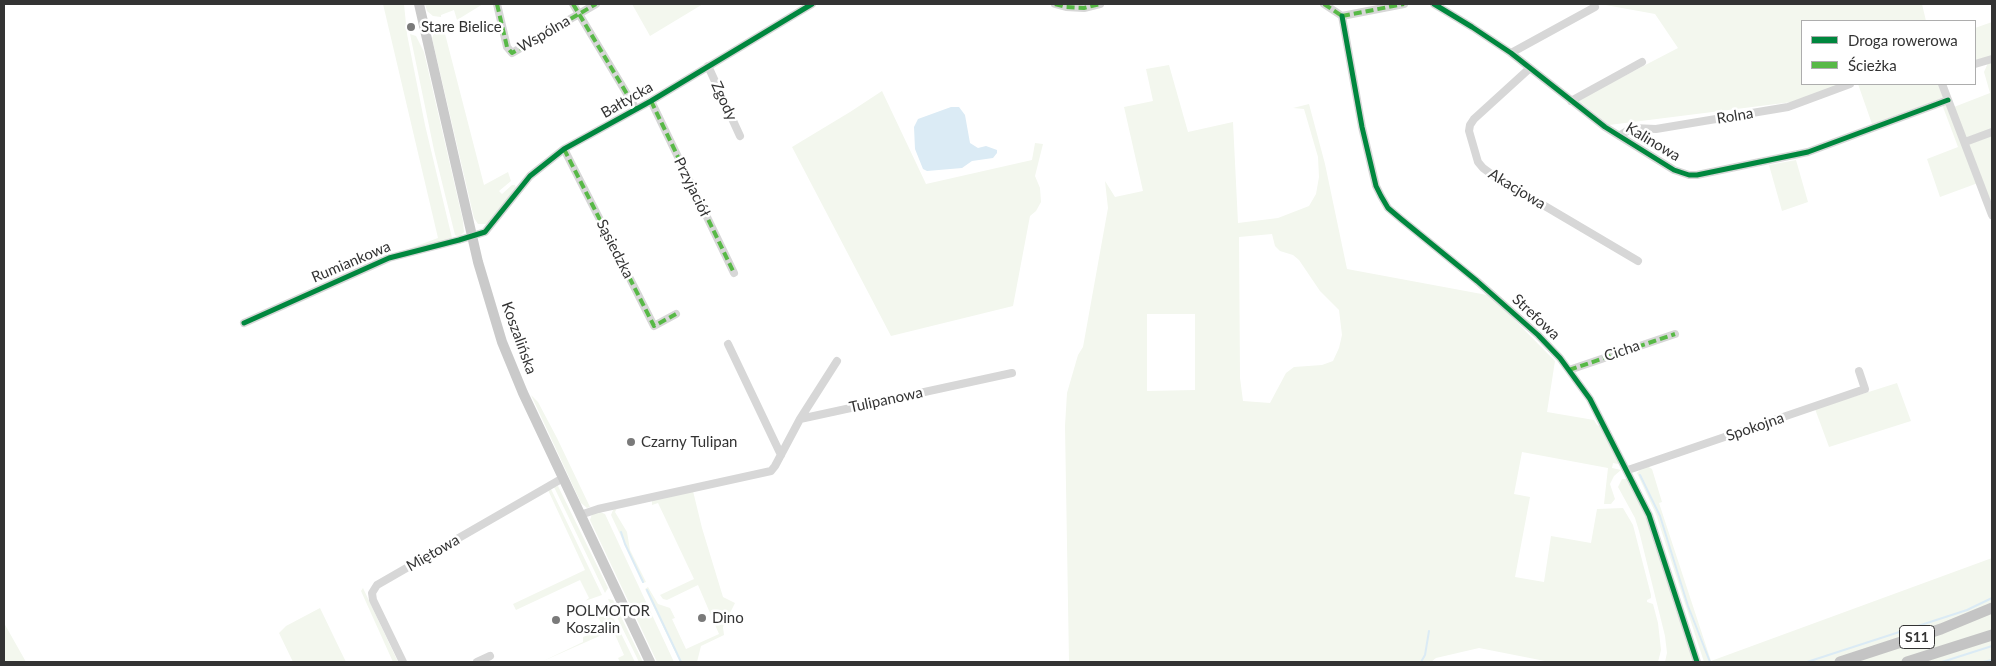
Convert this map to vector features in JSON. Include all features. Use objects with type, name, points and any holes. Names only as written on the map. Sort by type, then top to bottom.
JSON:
[{"type":"highway","name":"S11","points":[[1840,662],[1941,629],[1992,608]]},
{"type":"highway","name":"S11","points":[[1907,662],[1992,635]]},
{"type":"main road","name":"Koszalińska","points":[[419,4],[472,236],[506,354],[650,662]]},
{"type":"street","name":"Wspólna","points":[[498,4],[507,47],[512,53],[596,4]]},
{"type":"street","points":[[573,4],[636,109]]},
{"type":"street","name":"Bałtycka","points":[[472,236],[485,232],[530,176],[564,149],[636,109],[812,4]]},
{"type":"street","points":[[1055,4],[1084,8],[1100,4]]},
{"type":"street","points":[[1324,4],[1342,16],[1404,4]]},
{"type":"street","name":"Kalinowa","points":[[1434,4],[1511,53],[1619,136],[1681,173],[1697,175],[1808,152],[1948,100]]},
{"type":"street","points":[[1511,53],[1596,7]]},
{"type":"street","name":"Strefowa","points":[[1342,16],[1362,127],[1380,196],[1388,208],[1488,290],[1538,335],[1570,370],[1594,405],[1628,470],[1651,520],[1697,662]]},
{"type":"street","points":[[1976,64],[1992,59]]},
{"type":"street","points":[[1571,100],[1642,62]]},
{"type":"street","name":"Zgody","points":[[708,66],[740,136]]},
{"type":"street","name":"Akacjowa","points":[[1530,68],[1474,119],[1470,125],[1469,131],[1478,162],[1494,176],[1638,261]]},
{"type":"street","name":"Rolna","points":[[1619,136],[1632,128],[1656,129],[1788,107],[1847,85]]},
{"type":"street","points":[[1942,85],[1992,215]]},
{"type":"street","name":"Przyjaciół","points":[[651,100],[734,273]]},
{"type":"street","points":[[1965,142],[1992,132]]},
{"type":"street","name":"Sąsiedzka","points":[[564,149],[654,326],[676,314]]},
{"type":"street","name":"Rumiankowa","points":[[244,323],[390,258],[472,236]]},
{"type":"street","name":"Cicha","points":[[1570,370],[1675,334]]},
{"type":"street","points":[[728,344],[781,455]]},
{"type":"street","points":[[580,515],[598,509],[771,471],[800,419],[837,361]]},
{"type":"street","name":"Spokojna","points":[[1628,470],[1865,389],[1859,371]]},
{"type":"street","name":"Tulipanowa","points":[[800,419],[1012,372]]},
{"type":"street","name":"Miętowa","points":[[403,662],[372,600],[372,593],[377,585],[563,478]]},
{"type":"street","points":[[477,662],[490,656]]},
{"type":"shaded area","points":[[383,4],[404,4],[407,34],[425,125],[452,238],[392,255],[438,238]]},
{"type":"shaded area","points":[[425,4],[483,4],[457,20],[454,10],[441,15],[441,17],[433,16],[427,11]]},
{"type":"shaded area","points":[[632,4],[703,4],[650,36]]},
{"type":"shaded area","points":[[1600,4],[1922,4],[1926,20],[1801,20],[1801,85],[1838,85],[1792,102],[1609,125],[1578,100],[1678,48],[1655,14]]},
{"type":"shaded area","points":[[1992,22],[1992,222],[1978,183],[1940,197],[1927,159],[1958,147],[1940,99],[1872,124],[1858,85],[1945,85],[1954,107],[1990,93],[1984,72],[1988,63],[1976,67],[1976,28]]},
{"type":"shaded area","points":[[443,26],[484,185],[508,172],[511,181],[499,191],[502,194],[512,185],[515,185],[516,188],[486,224],[478,224],[474,218],[432,38],[436,29]]},
{"type":"shaded area","points":[[410,34],[416,36],[424,52],[463,221],[464,232],[459,237],[455,235],[434,150]]},
{"type":"shaded area","points":[[1169,65],[1188,132],[1233,122],[1238,223],[1278,218],[1309,206],[1316,194],[1319,177],[1318,157],[1304,109],[1293,108],[1309,104],[1325,164],[1347,269],[1487,295],[1496,301],[1555,361],[1547,412],[1594,420],[1597,425],[1602,427],[1620,462],[1618,464],[1613,463],[1612,468],[1621,470],[1614,476],[1610,484],[1615,499],[1611,504],[1604,504],[1608,468],[1522,452],[1514,494],[1530,497],[1515,577],[1544,582],[1551,536],[1591,543],[1597,509],[1623,508],[1633,525],[1651,595],[1647,602],[1653,604],[1658,623],[1661,650],[1658,662],[1550,662],[1479,648],[1436,658],[1431,662],[1069,662],[1065,426],[1067,393],[1078,355],[1083,347],[1108,208],[1105,181],[1115,197],[1143,191],[1124,107],[1153,101],[1146,69]],"holes":[[[1272,234],[1275,246],[1280,251],[1293,255],[1299,260],[1320,291],[1339,310],[1342,335],[1333,361],[1322,365],[1294,367],[1286,373],[1270,403],[1243,401],[1240,378],[1239,237]],[[1147,314],[1195,314],[1195,390],[1147,391]]]},
{"type":"shaded area","points":[[882,91],[926,184],[1032,160],[1035,143],[1043,144],[1035,176],[1040,188],[1041,202],[1036,211],[1030,216],[1013,306],[891,336],[792,147]]},
{"type":"shaded area","points":[[951,107],[959,107],[965,115],[970,143],[978,148],[986,146],[997,150],[997,153],[993,158],[972,161],[962,168],[927,171],[923,169],[915,149],[914,127],[918,119]]},
{"type":"shaded area","points":[[1796,160],[1808,202],[1782,211],[1769,165]]},
{"type":"shaded area","points":[[1897,383],[1911,421],[1829,447],[1815,409]]},
{"type":"shaded area","points":[[531,395],[538,402],[557,438],[590,507],[587,508],[581,503]]},
{"type":"shaded area","points":[[1647,466],[1652,469],[1662,502],[1659,503],[1711,661],[1992,558],[1992,662],[1704,662],[1656,514],[1637,473],[1640,468]]},
{"type":"shaded area","points":[[1622,479],[1628,479],[1641,501],[1694,662],[1665,662],[1667,653],[1665,636],[1635,518],[1618,487]]},
{"type":"shaded area","points":[[558,486],[608,588],[605,593],[554,487]]},
{"type":"shaded area","points":[[551,489],[602,595],[585,601],[589,598],[580,580],[516,610],[513,604],[585,570],[548,490]]},
{"type":"shaded area","points":[[693,491],[723,597],[735,603],[723,627],[724,635],[701,646],[697,662],[680,662],[645,589],[648,587],[658,604],[670,608],[675,618],[672,619],[686,649],[719,634],[698,585],[667,600],[663,599],[660,595],[694,579],[658,503],[652,505],[652,500]]},
{"type":"shaded area","points":[[617,508],[615,512],[627,532],[630,550],[646,582],[643,583],[611,515],[613,510]]},
{"type":"shaded area","points":[[600,512],[605,514],[674,662],[657,662],[590,520],[592,514]]},
{"type":"shaded area","points":[[363,588],[398,662],[393,662],[361,591]]},
{"type":"shaded area","points":[[608,599],[613,600],[643,662],[639,662]]},
{"type":"shaded area","points":[[606,603],[635,662],[620,662],[618,658],[624,655],[613,630],[541,662],[583,642],[583,637],[603,627],[595,610]]},
{"type":"shaded area","points":[[320,608],[346,662],[293,662],[279,633],[286,626]]},
{"type":"shaded area","points":[[4,623],[26,662],[4,662]]},
{"type":"waterway","points":[[1640,475],[1660,516],[1688,606],[1710,662]]},
{"type":"waterway","points":[[621,532],[643,582]]},
{"type":"waterway","points":[[647,590],[681,662]]},
{"type":"waterway","points":[[1807,662],[1967,610],[1992,598]]},
{"type":"waterway","points":[[1421,662],[1425,655],[1429,631]]},
{"type":"waterway","points":[[1942,662],[1992,646]]},
{"type":"waterway","points":[[1983,662],[1992,660]]},
{"type":"marked path","points":[[497,4],[507,47],[512,53],[596,4]]},
{"type":"marked path","points":[[573,4],[636,109]]},
{"type":"marked path","points":[[1055,4],[1084,8],[1100,4]]},
{"type":"marked path","points":[[1324,4],[1342,16]]},
{"type":"marked path","points":[[1342,16],[1404,4]]},
{"type":"marked path","points":[[651,101],[734,273]]},
{"type":"marked path","points":[[564,149],[654,326],[676,314]]},
{"type":"marked path","points":[[1569,370],[1675,334]]},
{"type":"cycle path","points":[[244,323],[389,258],[485,232],[530,176],[564,149],[651,101],[812,4]]},
{"type":"cycle path","points":[[1434,4],[1511,53],[1605,127],[1674,170],[1689,175],[1697,175],[1808,152],[1948,100]]},
{"type":"cycle path","points":[[1342,16],[1362,127],[1376,186],[1381,196],[1388,208],[1477,281],[1538,335],[1560,358],[1590,399],[1649,515],[1697,662]]},
{"type":"place","name":"Stare Bielice","points":[[411,27]]},
{"type":"place","name":"Czarny Tulipan","points":[[631,442]]},
{"type":"place","name":"Dino","points":[[702,618]]},
{"type":"place","name":"POLMOTOR Koszalin","points":[[556,620]]}]
